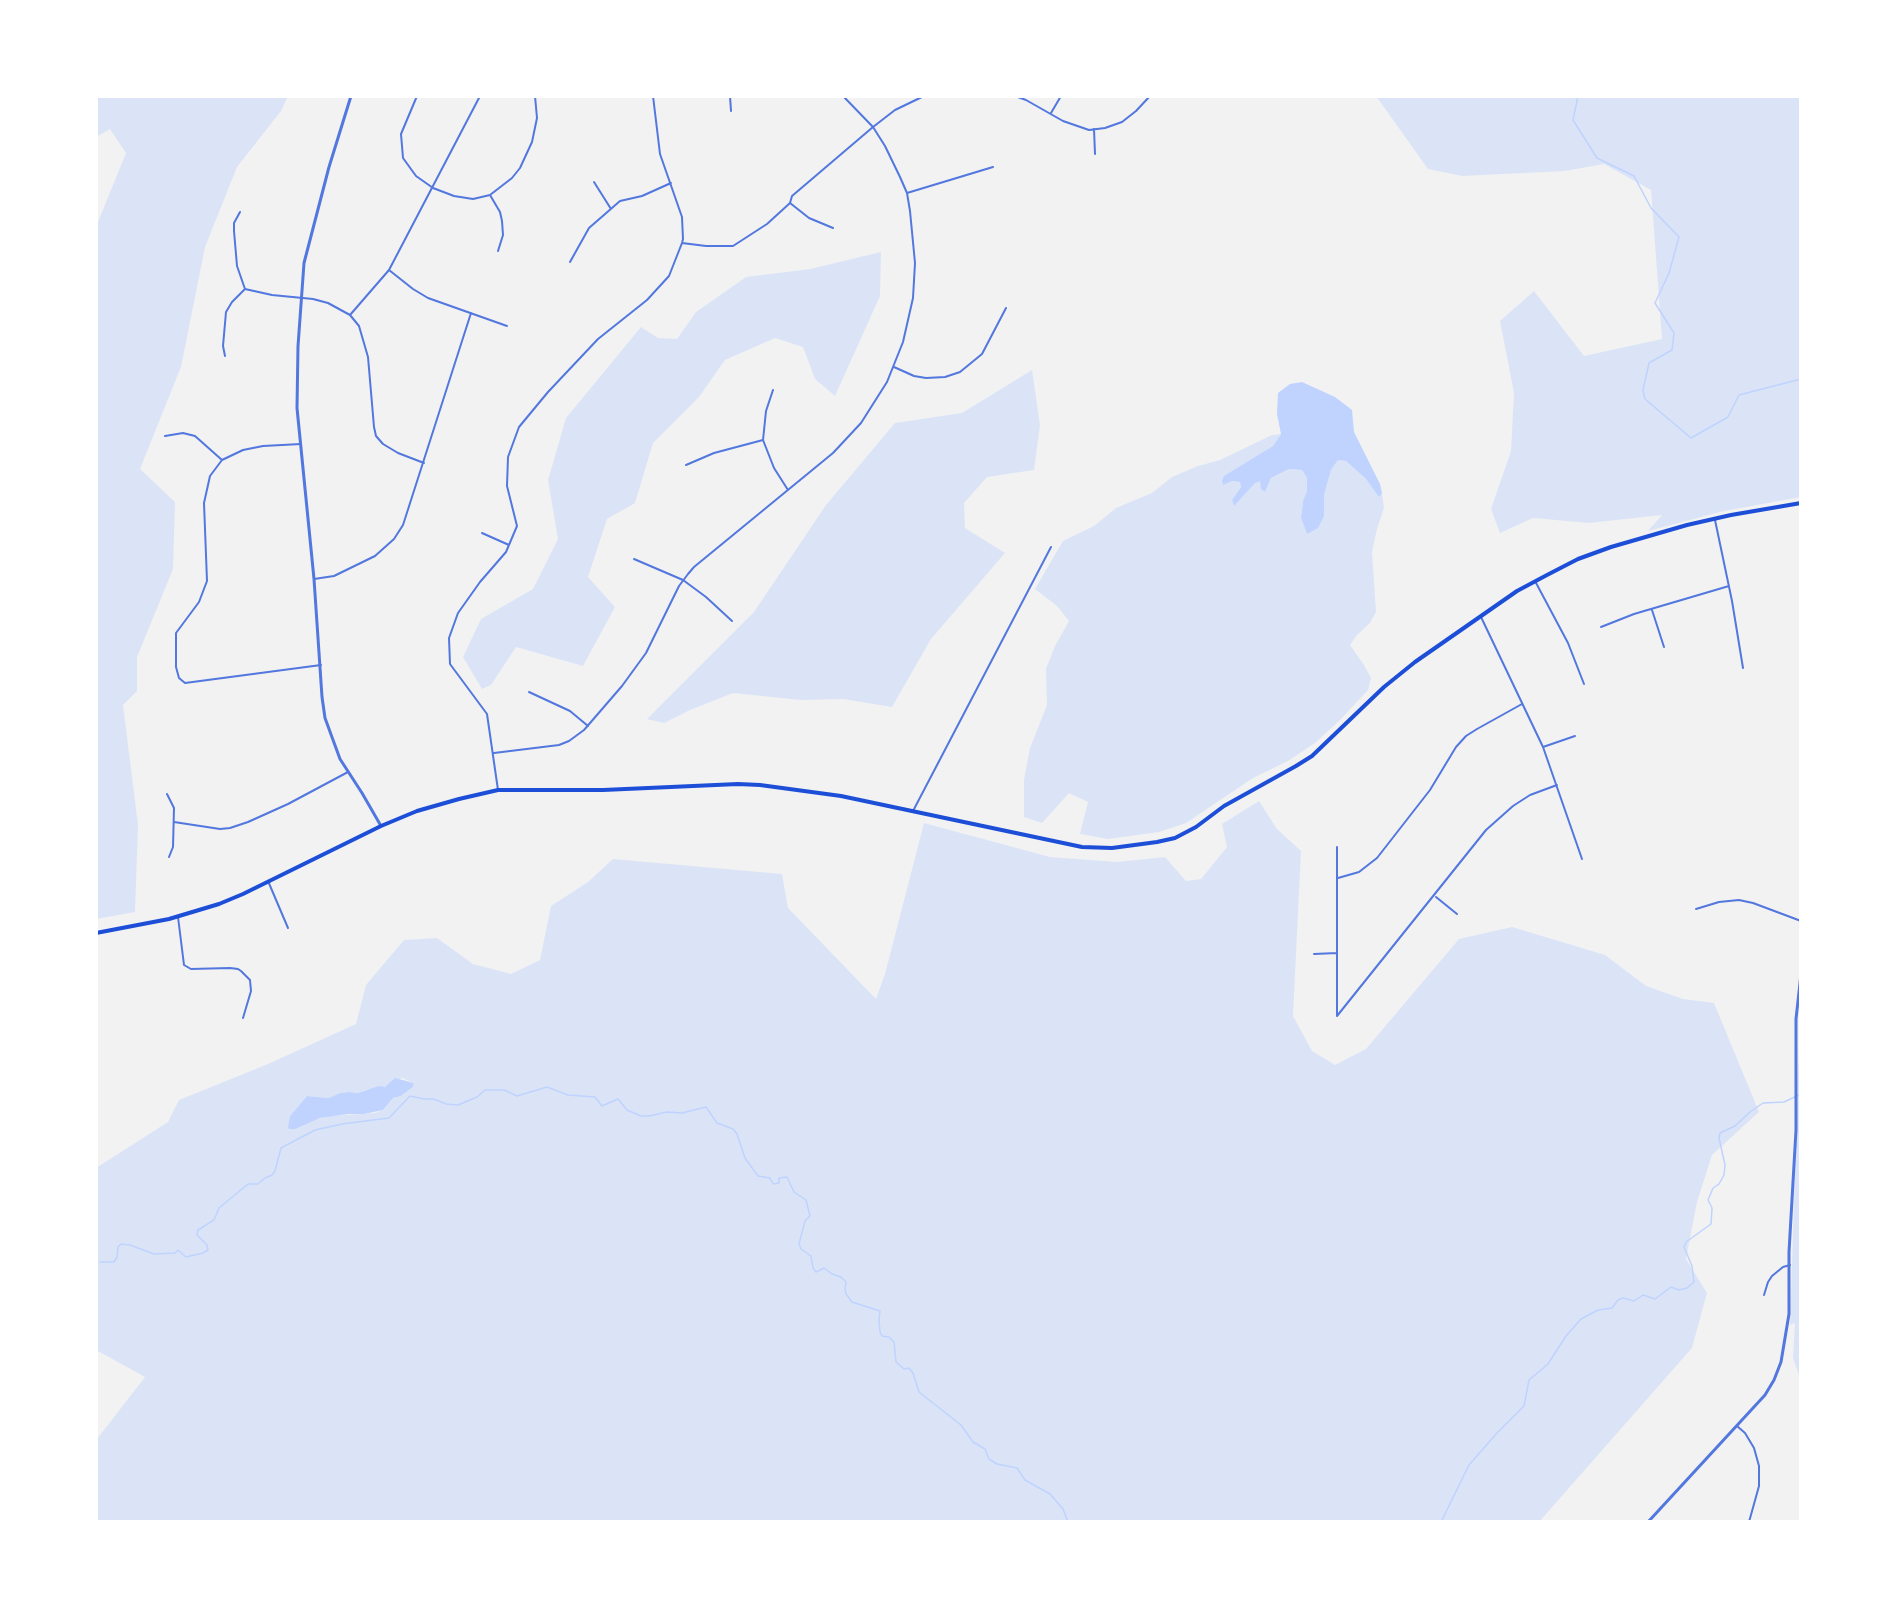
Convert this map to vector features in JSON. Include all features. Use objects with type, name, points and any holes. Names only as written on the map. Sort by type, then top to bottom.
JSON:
[{"type":"main road","points":[[96,933],[178,917],[227,901],[381,826],[417,811],[498,790],[603,790],[760,785],[841,796],[1082,847],[1112,848],[1175,838],[1196,827],[1224,806],[1312,756],[1407,668],[1480,617],[1564,565],[1611,547],[1715,519],[1801,503]]},
{"type":"street","points":[[351,96],[337,138],[306,255],[301,297],[297,408],[314,579],[322,698],[326,718],[333,742],[348,772],[381,826]]},
{"type":"street","points":[[417,96],[402,129],[403,158],[408,166],[433,188],[464,198],[481,198],[490,195],[512,178],[523,163],[532,142],[537,118],[535,96]]},
{"type":"street","points":[[350,315],[389,270],[480,96]]},
{"type":"street","points":[[498,790],[487,714],[450,663],[449,638],[458,613],[480,582],[506,552],[517,526],[507,486],[508,458],[519,427],[548,392],[598,339],[647,300],[669,276],[682,243],[682,217],[660,154],[653,96]]},
{"type":"street","points":[[730,96],[731,111]]},
{"type":"street","points":[[494,753],[560,745],[575,737],[588,726],[646,653],[682,580],[694,567],[833,453],[851,435],[879,395],[894,367],[909,321],[915,275],[914,241],[907,193],[873,127],[843,96]]},
{"type":"street","points":[[682,243],[733,246],[766,224],[790,203],[792,196],[873,127],[895,110],[924,96]]},
{"type":"street","points":[[1015,96],[1073,125],[1094,129],[1122,122],[1150,96]]},
{"type":"street","points":[[1051,113],[1061,96]]},
{"type":"street","points":[[1094,129],[1095,154]]},
{"type":"street","points":[[907,193],[993,167]]},
{"type":"street","points":[[594,182],[611,209]]},
{"type":"street","points":[[570,262],[589,228],[620,201],[642,196],[670,183]]},
{"type":"street","points":[[490,195],[500,212],[502,221],[503,235],[498,251]]},
{"type":"street","points":[[790,203],[808,218],[833,228]]},
{"type":"street","points":[[240,212],[234,223],[234,231],[237,266],[245,289]]},
{"type":"street","points":[[389,270],[420,294],[507,326]]},
{"type":"street","points":[[245,289],[328,303],[350,315],[359,326],[369,357],[376,436],[383,444],[398,453],[424,463]]},
{"type":"street","points":[[225,356],[223,346],[226,312],[245,289]]},
{"type":"street","points":[[894,367],[914,376],[926,378],[945,377],[960,372],[982,354],[1006,308]]},
{"type":"street","points":[[314,579],[334,576],[375,556],[394,539],[403,525],[471,314]]},
{"type":"street","points":[[773,390],[764,419],[763,440],[774,468],[788,490]]},
{"type":"street","points":[[165,436],[183,433],[195,436],[222,460]]},
{"type":"street","points":[[686,465],[714,453],[763,440]]},
{"type":"street","points":[[301,444],[252,448],[222,460],[214,469],[207,484],[204,503],[207,581],[199,602],[177,633],[175,653],[178,676],[185,683],[321,665]]},
{"type":"street","points":[[1715,519],[1743,668]]},
{"type":"street","points":[[482,533],[509,545]]},
{"type":"street","points":[[913,811],[1050,547]]},
{"type":"street","points":[[634,559],[682,580],[706,597],[732,621]]},
{"type":"street","points":[[1535,581],[1568,643],[1584,684]]},
{"type":"street","points":[[1601,627],[1634,614],[1729,586]]},
{"type":"street","points":[[1652,610],[1664,647]]},
{"type":"street","points":[[1480,617],[1543,747],[1582,859]]},
{"type":"street","points":[[529,692],[570,711],[588,726]]},
{"type":"street","points":[[1338,878],[1359,872],[1377,858],[1430,790],[1456,747],[1466,736],[1522,704]]},
{"type":"street","points":[[1543,747],[1575,735]]},
{"type":"street","points":[[174,822],[220,829],[230,828],[278,809],[348,772]]},
{"type":"street","points":[[1337,847],[1337,1016],[1486,830],[1500,816],[1530,795],[1557,785]]},
{"type":"street","points":[[167,794],[174,808],[173,847],[169,857]]},
{"type":"street","points":[[268,881],[288,928]]},
{"type":"street","points":[[1435,896],[1457,914]]},
{"type":"street","points":[[1696,909],[1719,902],[1739,900],[1801,921]]},
{"type":"street","points":[[178,917],[184,965],[191,969],[238,969],[249,978],[251,987],[243,1018]]},
{"type":"street","points":[[1314,954],[1337,953]]},
{"type":"street","points":[[1648,1522],[1768,1390],[1781,1362],[1789,1314],[1797,1020],[1801,974]]},
{"type":"street","points":[[1764,1295],[1772,1276],[1783,1267],[1790,1265]]},
{"type":"street","points":[[1737,1426],[1745,1433],[1754,1448],[1759,1466],[1759,1486],[1749,1522]]},
{"type":"shaded area","points":[[96,96],[288,96],[281,111],[237,167],[205,247],[181,367],[140,469],[175,502],[173,569],[137,657],[137,691],[123,705],[138,825],[135,912],[96,919],[96,227],[126,153],[110,129],[96,137]]},
{"type":"shaded area","points":[[1376,96],[1801,96],[1801,497],[1724,511],[1648,531],[1662,515],[1589,523],[1533,518],[1500,533],[1491,509],[1511,451],[1514,393],[1500,321],[1534,291],[1584,356],[1662,339],[1651,190],[1604,164],[1565,171],[1462,176],[1428,169]]},
{"type":"shaded area","points":[[881,252],[880,296],[835,396],[815,379],[803,347],[775,338],[725,360],[699,397],[653,443],[635,503],[607,519],[588,577],[615,607],[583,666],[516,647],[491,685],[482,689],[463,657],[481,619],[533,589],[558,539],[548,480],[566,418],[641,327],[658,338],[677,339],[696,312],[746,277],[810,269]]},
{"type":"shaded area","points":[[1032,370],[1040,425],[1034,470],[987,477],[964,503],[965,528],[1005,553],[931,639],[892,707],[843,699],[801,700],[733,693],[664,723],[647,719],[754,612],[826,505],[895,423],[962,413]]},
{"type":"shaded area","points":[[1281,434],[1273,446],[1254,459],[1232,481],[1240,482],[1241,487],[1232,500],[1234,505],[1260,480],[1265,492],[1271,478],[1289,469],[1302,470],[1307,478],[1307,491],[1301,518],[1307,534],[1324,516],[1324,495],[1331,470],[1338,460],[1346,461],[1366,479],[1379,496],[1382,493],[1384,508],[1372,552],[1376,612],[1370,623],[1350,645],[1371,678],[1368,690],[1315,743],[1288,761],[1253,778],[1186,823],[1159,832],[1108,839],[1080,834],[1088,802],[1069,793],[1042,823],[1024,817],[1024,780],[1030,748],[1047,705],[1046,669],[1055,646],[1069,621],[1057,606],[1035,589],[1063,541],[1094,526],[1116,508],[1152,493],[1172,477],[1220,460],[1272,435]]},
{"type":"shaded area","points":[[1259,801],[1277,829],[1301,851],[1293,1016],[1312,1051],[1335,1065],[1366,1049],[1459,939],[1512,927],[1605,955],[1646,986],[1683,999],[1714,1003],[1759,1112],[1712,1155],[1697,1202],[1686,1259],[1707,1293],[1692,1348],[1539,1522],[96,1522],[97,1439],[145,1377],[96,1350],[96,1168],[168,1122],[179,1100],[268,1064],[356,1024],[366,985],[404,940],[437,938],[473,964],[511,974],[540,960],[551,906],[588,882],[613,859],[782,874],[788,908],[876,999],[885,974],[924,823],[1050,857],[1117,862],[1165,857],[1186,881],[1201,879],[1227,847],[1222,824]],"holes":[[[402,1078],[414,1083],[413,1087],[401,1096],[393,1098],[383,1110],[375,1113],[330,1116],[310,1121],[290,1116],[307,1096],[329,1098],[340,1093],[358,1093],[385,1087]]]},
{"type":"shaded area","points":[[1801,985],[1801,1381],[1793,1358],[1795,1323],[1790,1325]]},
{"type":"water","points":[[1302,382],[1335,397],[1352,410],[1354,432],[1380,484],[1382,493],[1379,497],[1366,479],[1346,461],[1338,460],[1331,470],[1324,495],[1324,516],[1318,528],[1307,534],[1301,518],[1307,491],[1307,478],[1302,470],[1289,469],[1271,478],[1265,492],[1261,489],[1260,481],[1255,483],[1234,506],[1232,500],[1241,487],[1240,482],[1232,481],[1223,485],[1222,481],[1224,476],[1273,446],[1281,434],[1277,414],[1278,393],[1290,384]]},
{"type":"water","points":[[395,1078],[414,1083],[413,1087],[401,1096],[393,1098],[383,1110],[320,1118],[295,1129],[288,1127],[290,1116],[307,1096],[329,1098],[340,1093],[358,1093],[379,1086],[385,1087]]},
{"type":"waterway","points":[[1578,96],[1573,120],[1597,158],[1634,176],[1651,208],[1679,237],[1669,273],[1655,303],[1674,333],[1672,350],[1649,363],[1643,390],[1645,399],[1691,438],[1728,417],[1739,395],[1801,379]]},
{"type":"waterway","points":[[100,1262],[114,1262],[121,1244],[154,1254],[175,1253],[178,1250],[186,1257],[203,1253],[208,1250],[207,1245],[197,1235],[198,1230],[214,1220],[219,1208],[248,1184],[258,1184],[272,1175],[281,1148],[315,1130],[389,1118],[410,1096],[458,1105],[477,1097],[485,1090],[504,1090],[517,1096],[547,1087],[568,1095],[595,1097],[602,1106],[618,1099],[627,1110],[641,1116],[667,1112],[682,1113],[706,1107],[717,1123],[733,1129],[737,1134],[745,1158],[758,1176],[770,1178],[773,1184],[779,1183],[779,1178],[787,1177],[794,1192],[806,1200],[810,1216],[805,1221],[799,1244],[801,1249],[811,1256],[816,1272],[824,1268],[846,1282],[846,1294],[852,1302],[880,1311],[880,1332],[882,1336],[889,1337],[894,1342],[896,1362],[904,1369],[909,1368],[913,1373],[919,1392],[961,1425],[973,1442],[985,1449],[989,1459],[997,1464],[1017,1468],[1025,1480],[1050,1494],[1063,1509],[1068,1522]]},
{"type":"waterway","points":[[1441,1522],[1469,1465],[1524,1406],[1529,1380],[1548,1364],[1566,1336],[1581,1319],[1598,1310],[1612,1308],[1618,1300],[1623,1298],[1634,1301],[1643,1295],[1655,1299],[1671,1287],[1679,1290],[1687,1288],[1694,1282],[1692,1266],[1684,1247],[1686,1242],[1711,1224],[1712,1208],[1708,1200],[1713,1188],[1719,1184],[1724,1175],[1725,1165],[1720,1133],[1735,1126],[1763,1103],[1784,1102],[1801,1094]]}]
